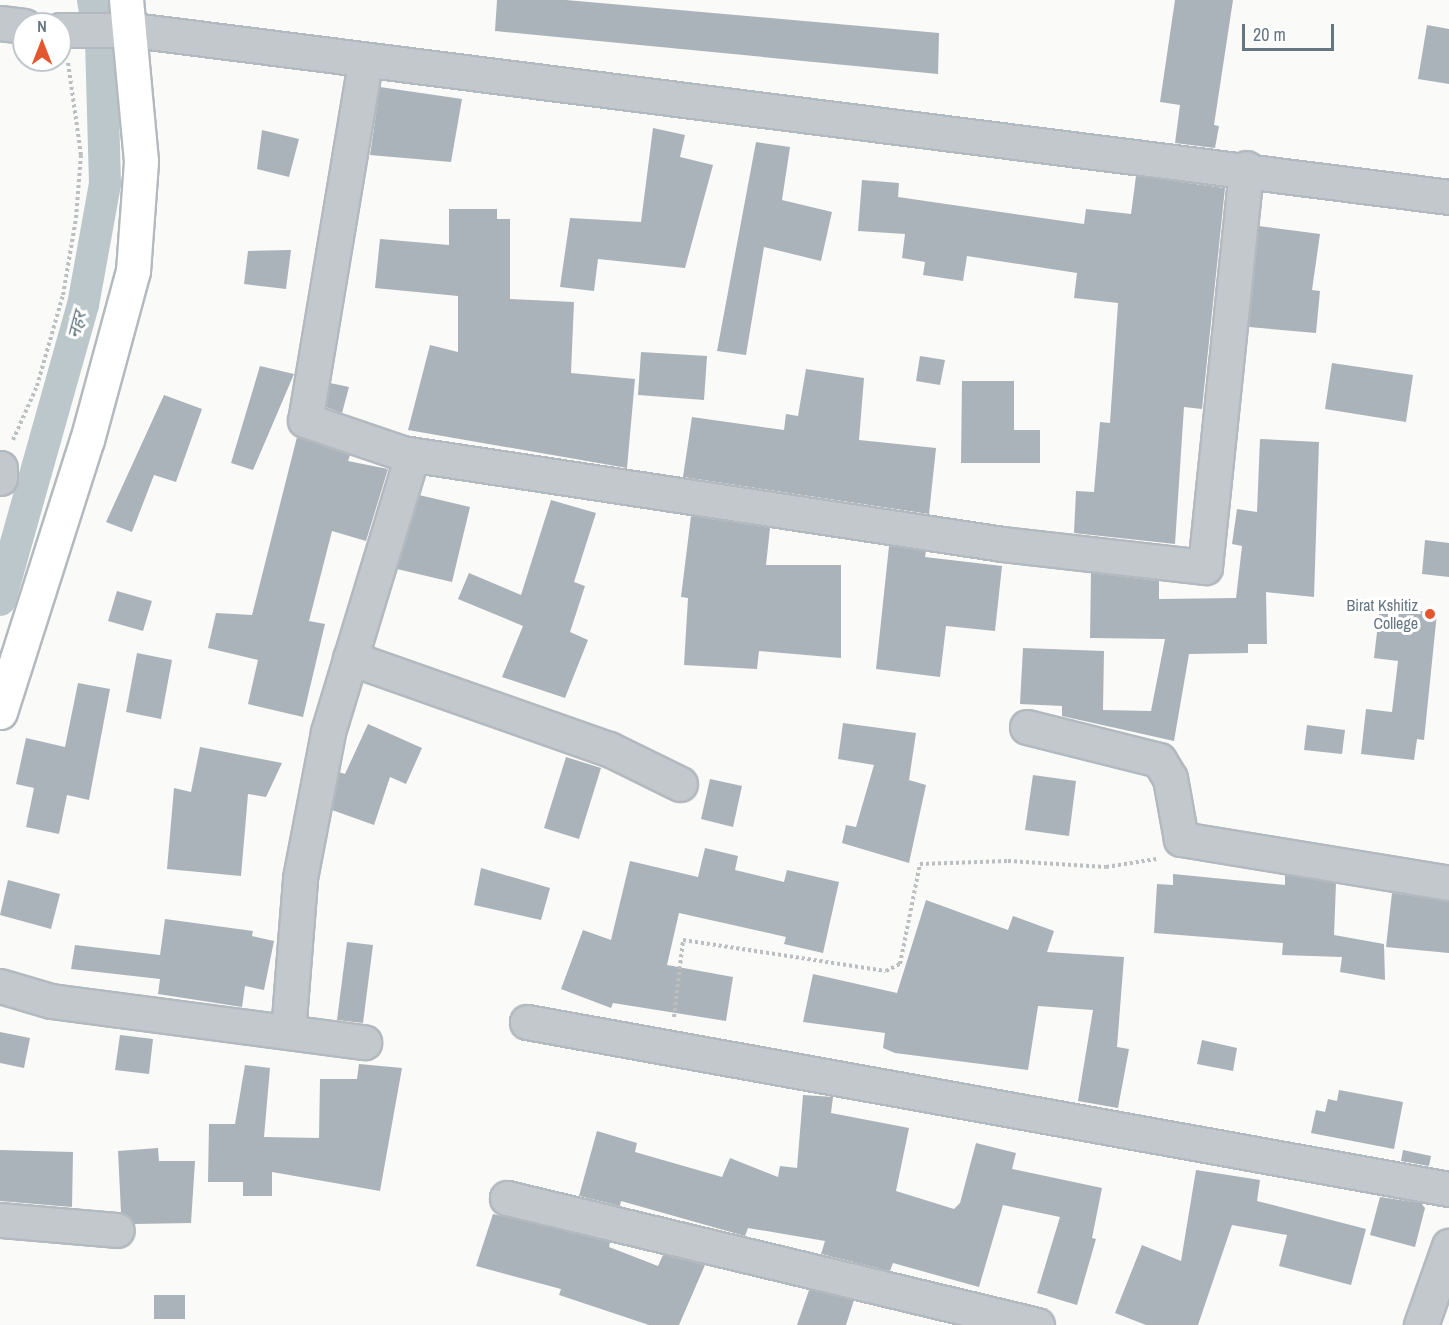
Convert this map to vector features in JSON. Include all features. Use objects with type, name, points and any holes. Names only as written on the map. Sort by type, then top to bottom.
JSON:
[{"type":"street","points":[[72,28],[129,15],[365,63],[1246,168],[1449,196]]},
{"type":"street","points":[[0,712],[87,440],[133,271],[141,161],[129,15]]},
{"type":"street","points":[[365,63],[305,420],[412,455],[726,506],[1205,567],[1246,168]]},
{"type":"street","points":[[288,1032],[300,878],[328,732],[412,455]]},
{"type":"street","points":[[350,658],[609,749],[680,784]]},
{"type":"street","points":[[1027,727],[1159,760],[1170,778],[1181,839],[1449,883]]},
{"type":"street","points":[[0,986],[51,1001],[364,1042]]},
{"type":"street","points":[[527,1022],[1449,1189]]},
{"type":"street","points":[[507,1198],[1038,1325]]},
{"type":"street","points":[[0,1220],[117,1230]]},
{"type":"street","points":[[1421,1325],[1449,1246]]},
{"type":"path","points":[[1,471],[37,386],[63,295],[76,218],[81,155],[68,72]]},
{"type":"path","points":[[670,1047],[683,940],[886,971],[900,964],[920,864],[1008,861],[1106,867],[1163,857],[1170,844],[1181,839]]},
{"type":"building","points":[[497,0],[566,0],[939,33],[938,74],[495,31]]},
{"type":"building","points":[[1175,0],[1233,0],[1214,125],[1219,126],[1215,148],[1175,143],[1180,105],[1160,102]]},
{"type":"building","points":[[1427,25],[1449,29],[1449,84],[1418,79]]},
{"type":"building","points":[[380,87],[462,99],[451,162],[370,155]]},
{"type":"building","points":[[653,128],[685,135],[680,157],[713,165],[685,268],[598,259],[594,291],[560,287],[570,218],[641,222]]},
{"type":"building","points":[[262,130],[299,139],[289,177],[257,169]]},
{"type":"building","points":[[756,142],[790,147],[782,200],[832,212],[821,261],[764,247],[746,355],[717,351]]},
{"type":"building","points":[[1136,176],[1225,188],[1202,409],[1184,407],[1175,544],[1074,533],[1076,491],[1094,492],[1100,422],[1110,423],[1118,303],[1074,298],[1077,273],[967,256],[963,281],[923,275],[925,262],[902,258],[905,234],[858,231],[862,180],[899,183],[898,197],[1084,224],[1086,209],[1131,214]]},
{"type":"building","points":[[449,209],[497,209],[497,219],[510,219],[510,299],[574,302],[571,373],[635,379],[627,468],[408,430],[430,345],[458,352],[458,296],[375,288],[380,239],[449,245]]},
{"type":"building","points":[[1259,226],[1320,234],[1312,290],[1320,291],[1316,333],[1249,327]]},
{"type":"building","points":[[291,250],[286,289],[244,284],[248,251]]},
{"type":"building","points":[[641,352],[707,356],[704,400],[638,395]]},
{"type":"building","points":[[920,356],[945,360],[940,385],[916,381]]},
{"type":"building","points":[[1332,363],[1413,375],[1406,422],[1325,409]]},
{"type":"building","points":[[260,366],[294,374],[253,470],[231,463]]},
{"type":"building","points":[[806,369],[864,378],[859,440],[936,448],[929,514],[683,477],[692,417],[784,430],[786,414],[798,416]]},
{"type":"building","points":[[962,381],[1014,381],[1014,430],[1040,430],[1040,463],[961,463]]},
{"type":"building","points":[[330,383],[349,387],[342,413],[326,407]]},
{"type":"building","points":[[164,395],[202,409],[176,482],[154,475],[132,532],[106,522]]},
{"type":"building","points":[[297,437],[350,455],[348,461],[388,469],[366,541],[332,531],[309,621],[325,624],[303,717],[248,704],[258,660],[208,648],[216,613],[252,615]]},
{"type":"building","points":[[1260,439],[1319,442],[1314,597],[1266,592],[1267,644],[1248,644],[1248,653],[1189,654],[1174,741],[1062,716],[1062,706],[1020,704],[1023,648],[1104,651],[1103,710],[1151,711],[1165,639],[1090,638],[1091,573],[1159,581],[1159,599],[1236,598],[1242,546],[1232,544],[1237,509],[1257,512]]},
{"type":"building","points":[[419,495],[470,507],[452,582],[397,569]]},
{"type":"building","points":[[551,500],[596,513],[574,582],[585,586],[570,632],[588,640],[565,698],[502,677],[523,626],[458,599],[469,573],[521,595]]},
{"type":"building","points":[[691,516],[770,528],[766,565],[841,565],[841,658],[759,651],[757,669],[684,665],[688,598],[681,597]]},
{"type":"building","points":[[1425,540],[1449,543],[1449,577],[1422,574]]},
{"type":"building","points":[[889,546],[926,551],[925,557],[1002,566],[995,631],[946,626],[940,677],[876,669]]},
{"type":"building","points":[[117,591],[152,601],[143,631],[108,621]]},
{"type":"building","points":[[1380,606],[1437,613],[1424,740],[1417,739],[1414,760],[1361,754],[1366,709],[1392,712],[1398,661],[1374,658]]},
{"type":"building","points":[[137,653],[172,660],[161,719],[126,712]]},
{"type":"building","points":[[78,683],[110,689],[89,800],[67,795],[59,834],[26,827],[34,788],[16,784],[26,738],[65,747]]},
{"type":"building","points":[[843,723],[916,733],[909,780],[926,785],[909,863],[842,843],[846,825],[856,827],[874,765],[838,759]]},
{"type":"building","points":[[368,724],[422,748],[406,784],[390,777],[374,825],[332,810],[339,772],[345,774]]},
{"type":"building","points":[[1307,725],[1345,730],[1342,754],[1304,750]]},
{"type":"building","points":[[200,747],[282,763],[266,797],[248,794],[241,876],[167,869],[174,788],[191,792]]},
{"type":"building","points":[[566,757],[601,768],[579,839],[544,828]]},
{"type":"building","points":[[1033,775],[1076,781],[1069,836],[1025,830]]},
{"type":"building","points":[[710,779],[742,786],[733,827],[701,819]]},
{"type":"building","points":[[705,848],[738,856],[735,870],[784,882],[787,870],[839,882],[823,953],[784,944],[786,937],[679,913],[667,965],[733,977],[726,1021],[613,1003],[611,1008],[561,989],[583,930],[611,940],[630,861],[698,877]]},
{"type":"building","points":[[481,868],[550,888],[541,920],[474,905]]},
{"type":"building","points":[[1173,874],[1285,885],[1285,875],[1336,883],[1334,935],[1384,944],[1385,980],[1340,972],[1342,957],[1282,955],[1283,943],[1154,933],[1157,884],[1173,885]]},
{"type":"building","points":[[8,880],[60,894],[51,929],[0,915]]},
{"type":"building","points":[[1392,893],[1449,901],[1449,953],[1386,947]]},
{"type":"building","points":[[926,900],[1008,930],[1013,916],[1054,931],[1047,952],[1124,957],[1117,1047],[1129,1049],[1118,1108],[1078,1101],[1093,1010],[1038,1006],[1028,1070],[895,1053],[883,1048],[885,1033],[803,1022],[813,974],[897,993]]},
{"type":"building","points":[[165,919],[253,931],[252,936],[274,941],[264,990],[245,986],[242,1007],[158,994],[160,979],[71,969],[75,945],[160,955]]},
{"type":"building","points":[[347,942],[373,945],[363,1023],[337,1020]]},
{"type":"building","points":[[0,1032],[30,1038],[24,1068],[0,1063]]},
{"type":"building","points":[[120,1035],[153,1039],[149,1074],[115,1070]]},
{"type":"building","points":[[1202,1040],[1237,1048],[1233,1071],[1197,1064]]},
{"type":"building","points":[[359,1064],[402,1068],[380,1191],[272,1172],[272,1196],[243,1196],[243,1182],[208,1182],[209,1124],[235,1124],[245,1065],[270,1068],[264,1137],[319,1138],[320,1079],[357,1079]]},
{"type":"building","points":[[1339,1090],[1403,1102],[1394,1149],[1311,1133],[1316,1110],[1325,1112],[1328,1099],[1337,1101]]},
{"type":"building","points":[[803,1095],[833,1097],[831,1113],[909,1128],[896,1191],[954,1209],[960,1203],[976,1143],[1016,1153],[1012,1169],[1102,1188],[1092,1238],[1096,1239],[1077,1305],[1037,1293],[1060,1217],[1003,1205],[979,1287],[893,1263],[890,1271],[821,1254],[825,1241],[748,1228],[745,1236],[621,1201],[620,1206],[579,1196],[597,1131],[637,1143],[635,1152],[722,1177],[730,1158],[778,1177],[780,1166],[797,1168]]},
{"type":"building","points":[[158,1148],[159,1161],[195,1161],[191,1223],[134,1224],[121,1212],[118,1151]]},
{"type":"building","points":[[0,1150],[73,1152],[72,1207],[0,1201]]},
{"type":"building","points":[[1403,1150],[1431,1156],[1429,1166],[1401,1161]]},
{"type":"building","points":[[1196,1170],[1260,1180],[1257,1201],[1366,1229],[1351,1285],[1279,1266],[1287,1235],[1232,1225],[1198,1325],[1146,1325],[1115,1313],[1142,1245],[1181,1261]]},
{"type":"building","points":[[1380,1197],[1421,1203],[1425,1208],[1415,1247],[1370,1235]]},
{"type":"building","points":[[493,1214],[610,1242],[609,1247],[658,1266],[663,1255],[705,1265],[679,1325],[649,1325],[559,1295],[561,1289],[476,1266]]},
{"type":"building","points":[[809,1290],[854,1300],[846,1325],[797,1325]]},
{"type":"building","points":[[154,1295],[185,1295],[185,1319],[154,1319]]},
{"type":"waterway","name":"नहर","points":[[93,0],[95,11]]},
{"type":"waterway","name":"नहर","points":[[0,600],[83,305],[105,184],[101,43]]},
{"type":"place","name":"Birat Kshitiz College","points":[[1430,614]]}]
